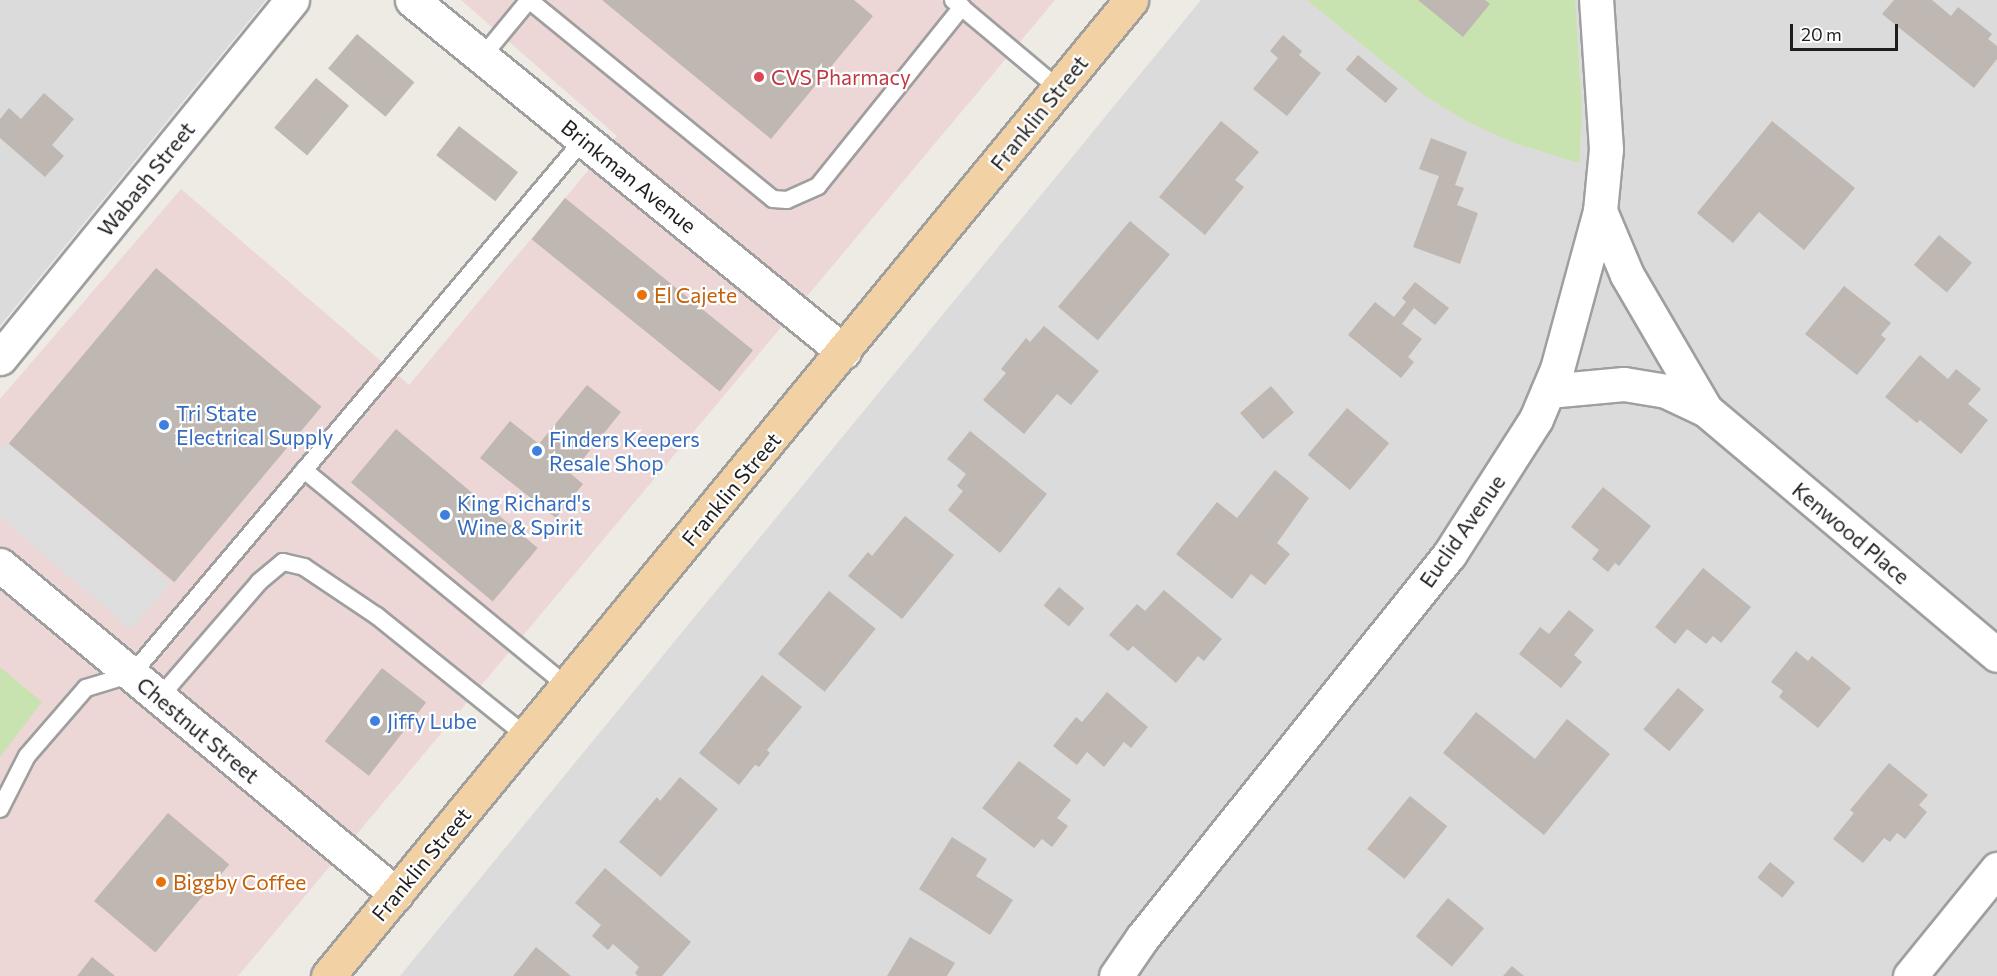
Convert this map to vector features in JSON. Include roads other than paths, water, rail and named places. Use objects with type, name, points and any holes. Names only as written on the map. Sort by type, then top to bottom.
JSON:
[{"type":"main road","name":"Franklin Street","points":[[328,976],[844,352],[1131,0]]},
{"type":"street","name":"Wabash Street","points":[[0,358],[292,0]]},
{"type":"street","name":"Brinkman Avenue","points":[[412,0],[844,352]]},
{"type":"street","name":"Euclid Avenue","points":[[1116,976],[1142,938],[1449,555],[1536,419],[1569,330],[1600,211],[1606,149],[1596,0]]},
{"type":"street","name":"Kenwood Place","points":[[1600,211],[1627,275],[1706,410]]},
{"type":"street","name":"Kenwood Place","points":[[1548,391],[1624,384],[1666,391],[1706,410],[1997,655]]},
{"type":"street","name":"Chestnut Street","points":[[0,565],[396,894]]},
{"type":"street","points":[[1910,976],[1997,869]]},
{"type":"lane","points":[[482,57],[529,0],[774,199],[787,200],[818,186],[958,4],[1058,88]]},
{"type":"lane","points":[[0,808],[27,756],[86,688],[132,674],[584,139]]},
{"type":"lane","points":[[304,470],[568,687]]},
{"type":"lane","points":[[159,698],[259,582],[283,562],[304,567],[377,616],[526,736]]},
{"type":"place","name":"CVS Pharmacy","points":[[759,77]]},
{"type":"place","name":"El Cajete","points":[[642,295]]},
{"type":"place","name":"Tri State Electrical Supply","points":[[164,425]]},
{"type":"place","name":"Finders Keepers Resale Shop","points":[[537,451]]},
{"type":"place","name":"King Richard's Wine & Spirit","points":[[445,515]]},
{"type":"place","name":"Jiffy Lube","points":[[375,721]]},
{"type":"place","name":"Biggby Coffee","points":[[161,882]]}]
